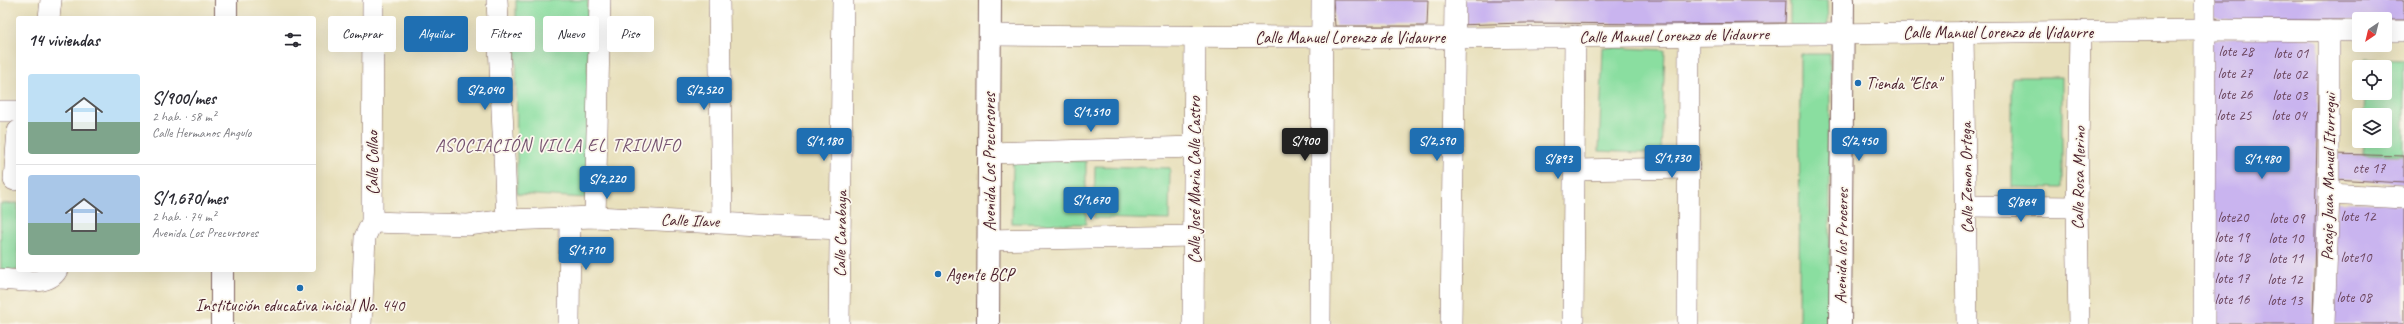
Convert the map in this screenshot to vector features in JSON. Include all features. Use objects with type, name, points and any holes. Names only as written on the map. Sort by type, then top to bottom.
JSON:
[{"type":"street","points":[[49,16],[51,0]]},
{"type":"street","points":[[226,0],[226,16]]},
{"type":"street","name":"Calle Collao","points":[[361,324],[365,237],[372,222],[373,0]]},
{"type":"street","points":[[497,0],[507,220]]},
{"type":"street","points":[[595,216],[600,0]]},
{"type":"street","points":[[719,0],[722,222]]},
{"type":"street","name":"Calle Carabaya","points":[[839,324],[843,0]]},
{"type":"street","name":"Avenida Los Precursores","points":[[988,324],[990,0]]},
{"type":"street","points":[[1320,324],[1322,0]]},
{"type":"street","points":[[1451,324],[1455,0]]},
{"type":"street","name":"Avenida los Proceres","points":[[1840,324],[1843,0]]},
{"type":"street","points":[[2204,324],[2205,0]]},
{"type":"street","name":"Calle Manuel Lorenzo de Vidaurre","points":[[990,35],[1454,38],[2204,30],[2352,31]]},
{"type":"street","name":"Pasaje Juan Manuel Iturregui","points":[[2324,324],[2329,194],[2329,30]]},
{"type":"street","name":"Calle Rosa Merino","points":[[2079,324],[2077,207],[2080,31]]},
{"type":"street","points":[[2392,31],[2404,31]]},
{"type":"street","name":"Calle Zemon Ortega","points":[[1963,32],[1967,324]]},
{"type":"street","points":[[1688,324],[1689,35]]},
{"type":"street","name":"Calle José Maria Calle Castro","points":[[1193,324],[1195,36]]},
{"type":"street","points":[[1572,324],[1575,36]]},
{"type":"street","points":[[0,111],[16,111]]},
{"type":"street","points":[[11,180],[16,145]]},
{"type":"street","points":[[989,153],[1194,147]]},
{"type":"street","points":[[1574,170],[1689,168]]},
{"type":"street","points":[[2329,194],[2404,198]]},
{"type":"street","points":[[1966,206],[2077,207]]},
{"type":"street","name":"Calle Ilave","points":[[372,222],[468,225],[507,220],[595,216],[840,229]]},
{"type":"street","points":[[569,324],[570,218]]},
{"type":"street","points":[[988,240],[1194,236]]},
{"type":"street","points":[[0,279],[45,280],[54,276],[56,272]]},
{"type":"street","points":[[222,272],[222,324]]},
{"type":"green space","points":[[516,0],[588,0],[588,16],[543,16],[543,52],[588,52],[587,198],[517,194],[516,52],[535,52],[535,16],[516,16]]},
{"type":"green space","points":[[1790,0],[1827,0],[1828,26],[1790,27]]},
{"type":"green space","points":[[1603,47],[1665,50],[1661,154],[1599,151]]},
{"type":"green space","points":[[1800,54],[1830,54],[1830,324],[1799,324]]},
{"type":"green space","points":[[2365,59],[2404,60],[2404,155],[2363,154],[2363,148],[2392,148],[2392,108],[2364,108],[2365,100],[2392,100],[2392,60]]},
{"type":"green space","points":[[2012,77],[2062,77],[2062,188],[2012,187]]},
{"type":"green space","points":[[1013,161],[1086,161],[1086,224],[1012,223]]},
{"type":"green space","points":[[1095,166],[1170,168],[1169,220],[1094,218]]},
{"type":"green space","points":[[16,203],[16,270],[1,271],[0,204]]},
{"type":"building","points":[[1333,0],[1428,0],[1427,26],[1335,26]]},
{"type":"building","points":[[1456,0],[1786,0],[1785,23],[1525,23],[1455,25]]},
{"type":"building","points":[[2213,0],[2404,0],[2404,20],[2392,20],[2392,12],[2352,12],[2352,20],[2220,20],[2212,16]]},
{"type":"building","points":[[2311,37],[2319,42],[2313,324],[2207,324],[2209,39]]},
{"type":"building","points":[[2334,154],[2404,156],[2404,183],[2334,179]]},
{"type":"building","points":[[2337,202],[2404,204],[2404,324],[2328,324]]},
{"type":"place","name":"Tienda \"Elsa\"","points":[[1858,83]]},
{"type":"place","name":"Agente BCP","points":[[938,274]]},
{"type":"place","name":"Institución educativa inicial No. 440","points":[[300,288]]},
{"type":"district","name":"ASOCIACIÓN VILLA EL TRIUNFO","points":[[558,145]]}]
